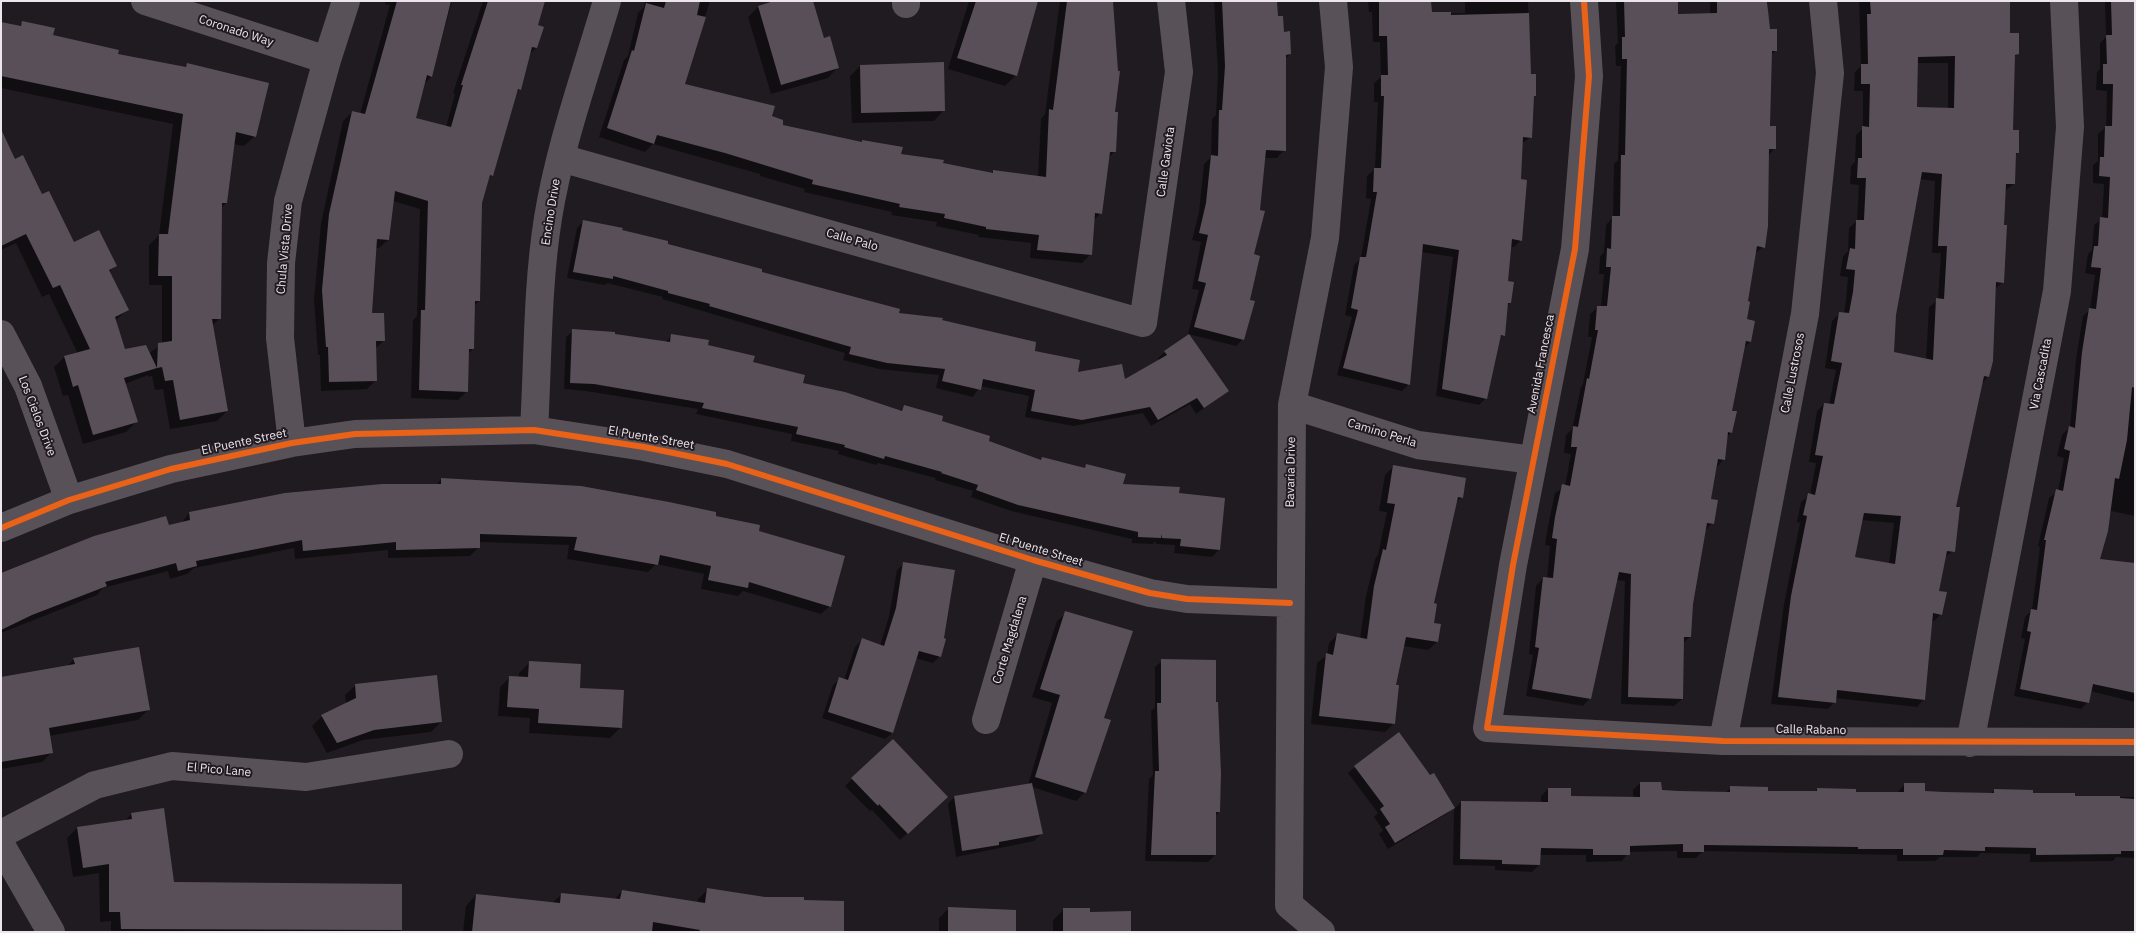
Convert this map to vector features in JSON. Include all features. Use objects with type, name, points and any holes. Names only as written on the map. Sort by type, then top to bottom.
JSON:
[{"type":"street","name":"Coronado Way","points":[[145,1],[327,60]]},
{"type":"street","name":"Chula Vista Drive","points":[[292,443],[280,338],[281,263],[288,202],[327,60],[346,1]]},
{"type":"street","name":"Encino Drive","points":[[534,430],[542,273],[548,218],[560,158],[607,1]]},
{"type":"street","name":"Calle Gaviota","points":[[1143,323],[1179,72],[1171,1]]},
{"type":"street","name":"Bavaria Drive","points":[[1321,932],[1289,906],[1292,405],[1325,238],[1339,67],[1333,1]]},
{"type":"street","name":"Avenida Francesca","points":[[1487,728],[1513,564],[1574,249],[1589,76],[1584,1]]},
{"type":"street","name":"Calle Lustrosos","points":[[1723,741],[1805,314],[1830,73],[1823,1]]},
{"type":"street","name":"Via Cascadita","points":[[1970,743],[2056,291],[2070,127],[2064,1]]},
{"type":"street","name":"Calle Palo","points":[[560,158],[1143,323]]},
{"type":"street","name":"Los Cielos Drive","points":[[1,334],[28,386],[69,500]]},
{"type":"street","name":"Camino Perla","points":[[1292,405],[1418,445],[1533,460]]},
{"type":"street","name":"El Puente Street","points":[[1,528],[69,500],[171,469],[292,443],[355,434],[534,430],[644,447],[727,464],[1034,560],[1150,593],[1187,599],[1290,602]]},
{"type":"street","name":"Corte Magdalena","points":[[986,720],[1034,560]]},
{"type":"street","name":"Calle Rabano","points":[[1487,728],[1723,741],[2135,742]]},
{"type":"street","name":"El Pico Lane","points":[[1,834],[95,785],[172,766],[306,777],[450,754]]},
{"type":"street","points":[[1,844],[51,932]]},
{"type":"building","points":[[397,1],[451,1],[432,77],[427,75],[416,118],[451,127],[463,85],[461,85],[488,1],[545,1],[538,25],[544,27],[537,48],[532,47],[521,90],[518,89],[493,176],[490,175],[482,203],[480,301],[475,301],[474,349],[469,349],[468,392],[419,390],[421,310],[425,310],[428,201],[395,191],[389,240],[377,239],[372,313],[384,313],[385,341],[376,341],[377,381],[329,382],[328,347],[326,347],[322,290],[329,214],[352,111],[365,114]]},
{"type":"building","points":[[666,1],[700,1],[697,15],[706,17],[685,84],[775,106],[772,116],[783,120],[783,125],[862,142],[862,140],[903,147],[901,154],[944,160],[943,163],[993,173],[993,170],[1046,177],[1049,109],[1053,110],[1067,1],[1113,1],[1118,71],[1120,71],[1115,112],[1118,112],[1116,152],[1110,152],[1102,214],[1095,213],[1092,255],[1037,250],[1039,235],[986,229],[986,227],[944,218],[945,214],[899,207],[900,204],[812,184],[813,180],[725,153],[657,135],[654,144],[607,128],[632,50],[634,51],[646,3],[664,8]]},
{"type":"building","points":[[774,1],[813,1],[824,38],[830,36],[839,68],[781,85],[758,6]]},
{"type":"building","points":[[976,1],[1038,1],[1017,76],[957,58]]},
{"type":"building","points":[[1222,1],[1277,1],[1278,16],[1283,16],[1284,32],[1290,31],[1291,54],[1286,55],[1286,151],[1266,150],[1260,210],[1265,211],[1254,254],[1260,256],[1250,300],[1255,301],[1244,340],[1194,327],[1206,283],[1198,281],[1208,235],[1199,233],[1206,203],[1211,155],[1218,156],[1219,110],[1222,110],[1225,66]]},
{"type":"building","points":[[1379,1],[1431,1],[1432,12],[1451,12],[1451,15],[1529,13],[1531,74],[1536,74],[1536,96],[1534,96],[1532,138],[1523,137],[1521,179],[1527,180],[1522,241],[1512,239],[1508,281],[1514,282],[1511,303],[1508,303],[1505,336],[1501,335],[1487,399],[1442,389],[1459,250],[1423,244],[1410,385],[1343,368],[1358,310],[1351,308],[1360,257],[1366,257],[1377,192],[1373,192],[1374,168],[1381,168],[1384,96],[1381,96],[1381,75],[1388,75],[1387,36],[1379,36]]},
{"type":"building","points":[[1624,1],[1678,1],[1678,14],[1717,13],[1717,1],[1767,1],[1770,29],[1777,29],[1777,51],[1772,51],[1770,126],[1776,126],[1776,149],[1769,149],[1768,226],[1765,248],[1757,246],[1748,301],[1750,302],[1747,319],[1755,321],[1751,342],[1746,341],[1732,411],[1737,411],[1732,433],[1728,432],[1725,460],[1718,459],[1711,499],[1718,500],[1714,524],[1707,523],[1693,604],[1691,637],[1684,637],[1683,699],[1628,697],[1631,574],[1619,572],[1591,699],[1532,689],[1539,648],[1535,647],[1543,577],[1553,578],[1557,539],[1552,538],[1555,517],[1562,484],[1570,486],[1577,447],[1571,447],[1573,426],[1578,427],[1587,378],[1589,379],[1598,330],[1595,330],[1597,306],[1607,306],[1611,267],[1606,267],[1607,248],[1611,249],[1612,216],[1620,216],[1621,155],[1625,155],[1627,59],[1622,59],[1622,37],[1625,37]]},
{"type":"building","points":[[1870,1],[2010,1],[2010,33],[2019,33],[2019,54],[2015,55],[2013,130],[2019,130],[2019,153],[2016,153],[2015,184],[2006,184],[2004,225],[2007,225],[2004,283],[1996,282],[1993,361],[1989,377],[1984,376],[1956,507],[1960,507],[1955,552],[1947,551],[1939,591],[1947,592],[1942,615],[1933,613],[1925,700],[1837,690],[1836,703],[1778,697],[1791,596],[1807,516],[1803,515],[1808,493],[1815,495],[1823,456],[1815,455],[1824,403],[1834,404],[1842,363],[1831,361],[1839,312],[1849,313],[1853,292],[1855,270],[1846,269],[1850,248],[1855,249],[1856,220],[1864,220],[1866,178],[1857,178],[1858,158],[1862,158],[1862,126],[1869,127],[1870,84],[1861,84],[1861,64],[1868,64],[1867,14],[1871,14]],"holes":[[[1955,56],[1954,108],[1917,107],[1918,57]],[[1922,172],[1942,174],[1938,246],[1947,246],[1944,299],[1936,298],[1933,360],[1894,352],[1896,315]],[[1864,513],[1901,516],[1895,564],[1855,557]]]},
{"type":"building","points":[[2111,1],[2135,1],[2135,388],[2132,387],[2127,440],[2119,479],[2115,478],[2108,531],[2100,559],[2135,563],[2135,693],[2093,684],[2089,703],[2020,689],[2031,632],[2027,631],[2031,609],[2037,610],[2046,540],[2044,540],[2056,489],[2063,491],[2070,451],[2064,449],[2069,426],[2075,428],[2082,352],[2089,308],[2096,309],[2101,268],[2091,267],[2094,246],[2098,246],[2100,217],[2108,218],[2110,177],[2099,176],[2100,157],[2104,157],[2105,126],[2112,126],[2113,84],[2103,84],[2103,64],[2107,64],[2106,35],[2112,35]]},
{"type":"building","points":[[22,21],[55,28],[53,35],[119,50],[118,54],[186,67],[187,63],[269,83],[256,137],[236,132],[227,203],[222,203],[221,319],[212,319],[228,411],[180,420],[173,380],[165,381],[162,367],[157,368],[158,343],[172,341],[172,276],[158,276],[159,234],[168,234],[183,114],[1,76],[1,22],[21,26]]},
{"type":"building","points":[[944,62],[945,111],[861,113],[860,65]]},
{"type":"building","points":[[1,129],[15,159],[23,155],[42,194],[49,191],[74,242],[99,230],[117,266],[109,270],[129,310],[115,317],[125,349],[146,345],[157,368],[124,378],[138,422],[93,435],[78,385],[73,387],[64,356],[90,349],[60,285],[53,288],[26,234],[1,246]]},
{"type":"building","points":[[583,220],[623,228],[622,230],[668,241],[668,244],[762,269],[762,272],[900,309],[899,313],[943,318],[942,320],[1036,342],[1035,351],[1080,360],[1078,372],[1122,364],[1125,379],[1167,355],[1164,351],[1189,334],[1229,391],[1204,408],[1197,398],[1158,420],[1150,407],[1082,420],[1031,411],[1035,390],[983,379],[981,390],[942,381],[945,369],[887,363],[849,354],[851,347],[709,306],[710,304],[668,293],[668,291],[613,276],[613,279],[573,272]]},
{"type":"building","points":[[572,329],[615,332],[615,334],[670,342],[671,334],[709,340],[708,345],[755,356],[753,362],[805,375],[803,383],[845,392],[902,411],[904,405],[943,416],[942,421],[990,436],[989,441],[1041,460],[1042,457],[1085,468],[1086,464],[1126,474],[1123,484],[1180,487],[1179,493],[1225,498],[1220,550],[1180,546],[1181,539],[1162,538],[1162,534],[1161,538],[1138,537],[1138,532],[1018,505],[976,490],[978,485],[942,472],[885,456],[884,459],[844,447],[845,445],[796,434],[798,427],[702,408],[704,403],[594,384],[570,383]]},
{"type":"building","points":[[1393,465],[1466,478],[1463,498],[1458,497],[1434,603],[1437,604],[1434,623],[1441,624],[1438,642],[1406,637],[1396,685],[1399,685],[1395,724],[1319,716],[1326,653],[1333,655],[1337,633],[1367,639],[1374,586],[1383,549],[1386,550],[1395,504],[1387,503]]},
{"type":"building","points":[[441,478],[581,486],[669,502],[716,512],[716,516],[760,525],[759,531],[845,556],[831,607],[749,582],[748,588],[708,580],[711,566],[660,555],[658,565],[574,550],[577,537],[480,534],[480,548],[396,550],[396,542],[303,551],[302,540],[196,561],[197,566],[178,571],[176,563],[105,582],[107,586],[32,615],[1,630],[1,573],[94,536],[166,516],[169,525],[190,520],[189,512],[285,493],[382,484],[441,484]]},
{"type":"building","points":[[903,562],[955,570],[944,638],[946,639],[941,657],[919,651],[893,733],[828,712],[839,677],[848,680],[862,638],[884,646],[896,608]]},
{"type":"building","points":[[1065,611],[1133,631],[1104,718],[1111,720],[1086,793],[1035,777],[1060,695],[1040,689]]},
{"type":"building","points":[[139,647],[150,710],[49,728],[53,753],[1,762],[1,677],[75,664],[73,658]]},
{"type":"building","points":[[1161,659],[1216,660],[1216,702],[1218,702],[1221,773],[1220,812],[1216,812],[1216,855],[1151,855],[1155,771],[1159,771],[1157,703],[1161,703]]},
{"type":"building","points":[[529,661],[581,664],[580,688],[624,690],[622,728],[538,723],[539,709],[507,707],[509,676],[528,677]]},
{"type":"building","points":[[437,675],[442,722],[374,730],[337,743],[321,715],[356,698],[355,684]]},
{"type":"building","points":[[1399,732],[1430,775],[1434,773],[1455,808],[1395,843],[1385,827],[1390,824],[1380,809],[1384,806],[1354,766]]},
{"type":"building","points":[[893,739],[948,797],[908,834],[851,778]]},
{"type":"building","points":[[1640,782],[1661,782],[1662,790],[1679,791],[1730,792],[1730,786],[1768,787],[1768,791],[1817,791],[1817,788],[1856,789],[1856,792],[1904,792],[1904,783],[1925,783],[1925,791],[1994,793],[1994,789],[2033,790],[2033,793],[2075,793],[2075,796],[2120,796],[2120,798],[2135,799],[2135,851],[2121,851],[2121,854],[2036,855],[2036,848],[1985,847],[1985,851],[1944,850],[1943,855],[1903,855],[1903,849],[1704,845],[1704,852],[1683,852],[1683,844],[1630,846],[1630,855],[1593,855],[1593,849],[1541,848],[1540,865],[1502,864],[1502,860],[1460,859],[1461,801],[1548,802],[1548,788],[1571,788],[1571,796],[1640,797]]},
{"type":"building","points":[[1032,783],[1043,834],[999,842],[999,845],[962,851],[954,796]]},
{"type":"building","points":[[164,808],[174,882],[402,884],[402,930],[121,929],[120,912],[109,912],[109,864],[83,868],[77,827],[132,819],[131,813]]},
{"type":"building","points":[[707,888],[765,897],[804,897],[804,900],[844,901],[844,932],[699,932],[700,930],[653,922],[652,932],[472,932],[476,894],[560,903],[561,893],[620,899],[622,890],[705,903]]},
{"type":"building","points":[[948,907],[1016,910],[1016,932],[948,932]]},
{"type":"building","points":[[1063,908],[1090,908],[1090,912],[1131,911],[1131,932],[1063,932]]},
{"type":"cycle path","points":[[1584,1],[1589,76],[1575,249],[1513,565],[1487,728],[1723,741],[2135,742]]},
{"type":"cycle path","points":[[1,528],[69,500],[171,469],[292,443],[355,434],[534,430],[644,447],[727,464],[1033,560],[1150,593],[1187,599],[1290,603]]}]
